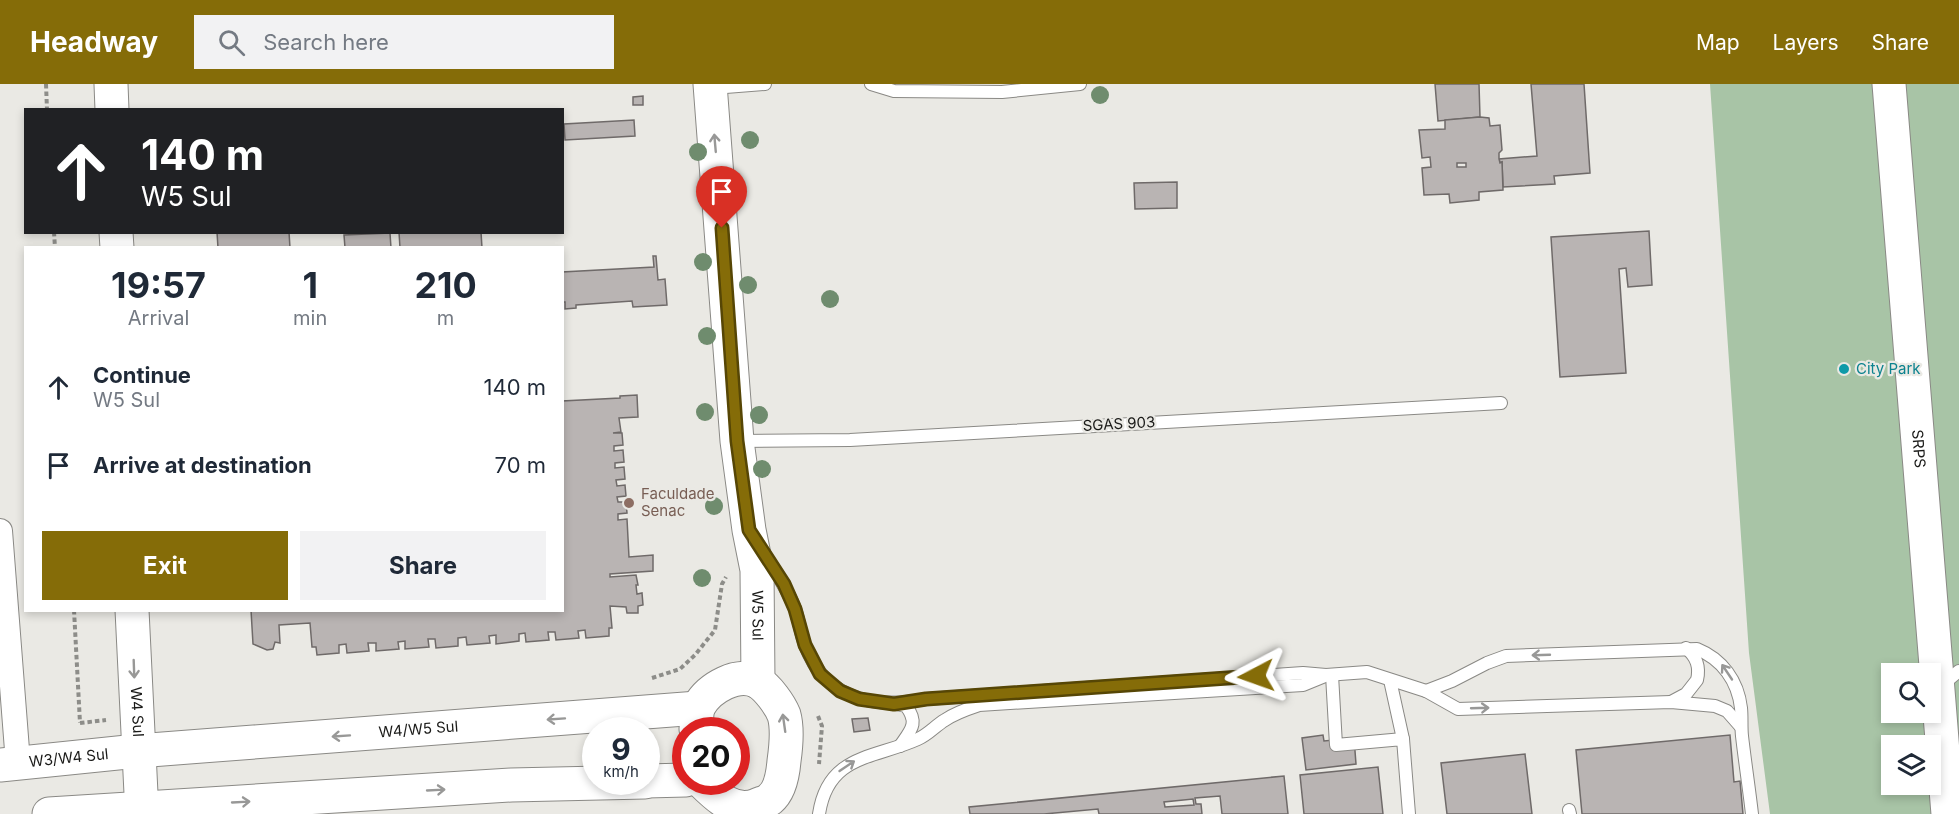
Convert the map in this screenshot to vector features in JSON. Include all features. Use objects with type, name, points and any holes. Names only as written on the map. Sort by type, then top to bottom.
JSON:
[{"type":"main road","points":[[111,84],[112,108]]},
{"type":"main road","name":"SRPS","points":[[1889,84],[1948,680],[1948,814]]},
{"type":"main road","name":"W5 Sul","points":[[710,86],[737,441],[757,570],[758,682]]},
{"type":"main road","name":"W4 Sul","points":[[132,612],[135,718],[141,811]]},
{"type":"main road","points":[[698,717],[712,690],[725,682],[741,679],[758,682],[771,695],[784,715],[786,743],[783,777],[771,807],[734,807],[714,795]]},
{"type":"main road","name":"W4/W5 Sul","points":[[137,752],[672,720]]},
{"type":"main road","name":"W3/W4 Sul","points":[[9,764],[137,752]]},
{"type":"main road","points":[[49,814],[141,811],[499,786],[582,784]]},
{"type":"street","points":[[0,531],[9,764]]},
{"type":"lane","points":[[710,86],[765,84]]},
{"type":"lane","points":[[871,84],[894,91],[1002,92],[1080,84]]},
{"type":"lane","name":"SGAS 903","points":[[737,441],[850,440],[1501,403]]},
{"type":"lane","points":[[749,530],[784,584],[795,609],[805,645],[820,674],[850,697],[906,706],[914,723],[900,746]]},
{"type":"lane","points":[[1671,702],[1686,694],[1697,680],[1698,664],[1693,654],[1686,648]]},
{"type":"lane","points":[[1426,691],[1506,656],[1697,649],[1707,653],[1724,666],[1739,698],[1752,814]]},
{"type":"lane","points":[[894,704],[926,699],[1303,673],[1329,675],[1362,671],[1426,691],[1458,709],[1671,702],[1721,708],[1732,716],[1741,728]]},
{"type":"lane","points":[[1329,675],[1336,745],[1403,739]]},
{"type":"lane","points":[[819,814],[824,792],[841,769],[855,760],[900,746],[928,733],[955,714],[979,705],[1303,686],[1329,675]]},
{"type":"lane","points":[[1390,680],[1403,739],[1409,814]]},
{"type":"path","points":[[46,84],[47,108]]},
{"type":"path","points":[[645,678],[656,678],[680,669],[695,655],[715,630],[725,578],[732,574],[757,570]]},
{"type":"path","points":[[74,612],[82,756]]},
{"type":"path","points":[[818,715],[822,726],[819,770]]},
{"type":"path","points":[[80,723],[135,718]]},
{"type":"green space","name":"City Park","points":[[1710,84],[1959,84],[1959,814],[1770,814],[1749,653]]},
{"type":"building","points":[[1435,84],[1479,84],[1480,117],[1438,121]]},
{"type":"building","points":[[1531,84],[1584,84],[1590,173],[1554,176],[1555,184],[1503,187],[1502,162],[1500,163],[1499,159],[1537,156]]},
{"type":"building","points":[[643,96],[643,105],[633,105],[633,97]]},
{"type":"building","points":[[1480,117],[1489,118],[1490,126],[1500,125],[1502,150],[1499,153],[1499,159],[1500,163],[1502,162],[1503,190],[1479,192],[1479,200],[1450,203],[1449,194],[1424,195],[1422,168],[1431,167],[1430,157],[1422,158],[1419,130],[1445,129],[1445,120]],"holes":[[[1457,163],[1466,163],[1466,167],[1457,167]]]},
{"type":"building","points":[[634,120],[635,136],[565,140],[564,124]]},
{"type":"building","points":[[1177,182],[1177,208],[1135,209],[1134,183]]},
{"type":"building","points":[[1649,231],[1652,285],[1628,287],[1626,268],[1619,269],[1626,373],[1560,377],[1551,237]]},
{"type":"building","points":[[217,234],[289,234],[290,246],[218,246]]},
{"type":"building","points":[[390,234],[391,246],[345,246],[344,235]]},
{"type":"building","points":[[399,234],[481,234],[482,246],[400,246]]},
{"type":"building","points":[[653,256],[656,256],[658,280],[665,279],[667,305],[633,307],[632,301],[576,305],[576,308],[565,309],[564,272],[654,267]]},
{"type":"building","points":[[637,395],[638,417],[619,418],[621,432],[613,433],[622,433],[623,445],[614,446],[614,451],[623,450],[624,462],[615,463],[615,468],[624,467],[625,479],[616,480],[617,486],[625,485],[626,496],[617,497],[618,502],[626,502],[627,513],[618,514],[618,520],[627,519],[629,557],[653,555],[653,571],[610,574],[610,577],[636,575],[637,594],[642,593],[643,605],[638,606],[638,613],[627,613],[626,607],[610,606],[612,628],[609,628],[609,636],[586,638],[585,630],[578,631],[579,638],[556,640],[555,632],[548,632],[549,640],[526,642],[525,633],[519,634],[519,641],[496,644],[496,635],[489,636],[490,643],[467,645],[466,637],[458,638],[458,646],[436,648],[435,639],[428,639],[429,647],[405,649],[405,641],[398,642],[399,649],[376,651],[376,643],[368,643],[369,651],[347,653],[346,644],[339,645],[339,653],[317,655],[316,647],[312,647],[310,623],[279,625],[280,643],[275,642],[273,649],[267,650],[253,644],[251,612],[564,612],[564,401],[620,398],[620,396]]},
{"type":"building","points":[[868,718],[870,730],[854,732],[852,719]]},
{"type":"building","points":[[1323,735],[1324,741],[1354,738],[1356,764],[1306,770],[1302,738]]},
{"type":"building","points":[[1730,735],[1734,782],[1740,781],[1743,814],[1582,814],[1576,750]]},
{"type":"building","points":[[1525,754],[1532,814],[1447,814],[1441,763]]},
{"type":"building","points":[[1378,767],[1383,814],[1304,814],[1300,775]]},
{"type":"building","points":[[1284,776],[1288,814],[1222,814],[1220,796],[1195,798],[1196,804],[1201,804],[1202,814],[1099,814],[1098,809],[1044,814],[970,814],[969,807]],"holes":[[[1193,799],[1194,805],[1165,807],[1164,802]]]},
{"type":"place","name":"City Park","points":[[1844,369]]},
{"type":"place","name":"Faculdade Senac","points":[[629,503]]},
{"type":"route","points":[[722,228],[737,441],[749,530],[784,584],[813,662],[820,674],[840,691],[850,697],[894,704],[926,699],[1256,676]]}]
